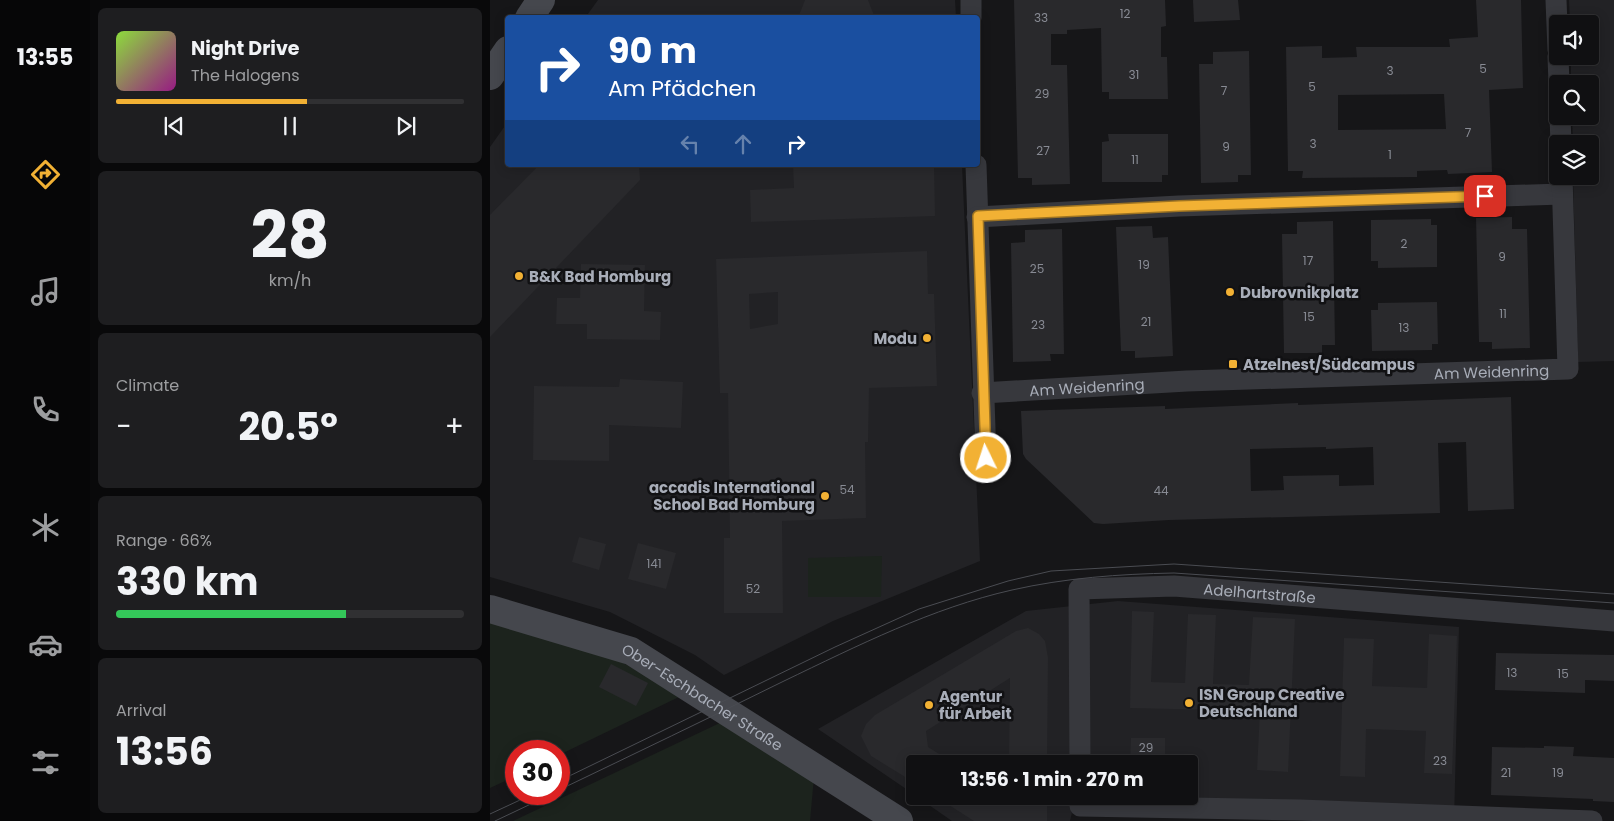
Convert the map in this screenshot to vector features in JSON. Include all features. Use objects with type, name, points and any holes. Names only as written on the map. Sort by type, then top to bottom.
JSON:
[{"type":"street","points":[[531,15],[540,0]]},
{"type":"street","points":[[971,0],[971,15]]},
{"type":"street","points":[[1556,0],[1557,15]]},
{"type":"street","points":[[490,76],[505,54]]},
{"type":"street","points":[[976,167],[982,393],[986,458]]},
{"type":"street","points":[[978,216],[1562,185]]},
{"type":"street","name":"Am Weidenring","points":[[982,393],[1187,381],[1568,369],[1562,185]]},
{"type":"street","name":"Adelhartstraße","points":[[1080,755],[1079,589],[1174,586],[1614,620]]},
{"type":"street","name":"Ober-Eschbacher Straße","points":[[490,609],[631,650],[899,821]]},
{"type":"street","points":[[1080,808],[1300,810],[1592,821]]},
{"type":"shaded area","points":[[598,0],[955,0],[956,15],[587,15]]},
{"type":"shaded area","points":[[1569,0],[1614,0],[1614,361],[1578,362],[1573,185],[1599,185],[1599,135],[1573,135],[1572,125],[1599,125],[1599,75],[1571,75],[1571,65],[1599,65],[1599,15],[1570,15]]},
{"type":"shaded area","points":[[505,126],[505,167],[962,167],[980,561],[833,621],[724,675],[695,655],[610,612],[490,577],[490,147]]},
{"type":"shaded area","points":[[882,556],[881,597],[808,597],[808,558]]},
{"type":"shaded area","points":[[1118,601],[1459,627],[1454,821],[1073,808],[1070,821],[952,821],[929,805],[1198,805],[1198,755],[906,755],[906,789],[818,729],[1026,611]]},
{"type":"shaded area","points":[[490,621],[613,657],[681,696],[570,750],[570,740],[505,740],[505,781],[490,788]]},
{"type":"shaded area","points":[[724,721],[814,777],[810,821],[513,821],[547,805],[570,805],[570,794]]},
{"type":"building","points":[[805,0],[868,0],[874,15],[799,15]]},
{"type":"building","points":[[1014,0],[1165,0],[1166,26],[1161,27],[1161,57],[1167,57],[1168,99],[1109,99],[1109,92],[1102,92],[1101,28],[1067,30],[1067,34],[1051,34],[1051,65],[1067,65],[1070,184],[1032,185],[1032,178],[1018,178]]},
{"type":"building","points":[[1193,0],[1238,0],[1240,20],[1194,22]]},
{"type":"building","points":[[1476,0],[1521,0],[1523,88],[1489,90],[1492,172],[1448,174],[1447,170],[1417,171],[1417,177],[1302,178],[1303,171],[1288,171],[1286,47],[1322,46],[1322,58],[1357,57],[1356,47],[1450,47],[1449,39],[1478,37]],"holes":[[[1444,94],[1446,129],[1338,130],[1338,95]]]},
{"type":"building","points":[[1249,51],[1251,175],[1238,175],[1238,182],[1201,183],[1199,64],[1213,64],[1213,52]]},
{"type":"building","points":[[1108,134],[1168,134],[1168,175],[1162,175],[1162,182],[1102,182],[1102,142],[1109,141]]},
{"type":"building","name":"B&K Bad Homburg","points":[[537,167],[639,167],[640,180],[490,337],[490,215]]},
{"type":"building","points":[[793,167],[934,167],[935,216],[751,222],[750,190],[794,188]]},
{"type":"building","points":[[1512,217],[1512,229],[1527,229],[1530,348],[1492,349],[1492,342],[1479,342],[1476,218]]},
{"type":"building","points":[[1431,219],[1431,225],[1437,225],[1437,267],[1378,268],[1378,261],[1371,261],[1371,220]]},
{"type":"building","points":[[1333,221],[1335,345],[1322,345],[1322,353],[1284,353],[1282,234],[1297,234],[1297,222]]},
{"type":"building","points":[[1152,226],[1153,238],[1168,237],[1173,356],[1135,358],[1135,351],[1121,351],[1116,227]]},
{"type":"building","points":[[1062,229],[1064,354],[1050,354],[1051,361],[1013,362],[1011,243],[1025,242],[1025,230]]},
{"type":"building","points":[[927,251],[928,294],[934,294],[937,386],[869,388],[868,442],[865,442],[866,518],[782,521],[783,613],[724,613],[724,538],[730,538],[728,393],[720,393],[716,259]],"holes":[[[778,292],[778,324],[750,329],[749,294]]]},
{"type":"building","points":[[581,264],[645,265],[644,311],[661,312],[660,340],[587,339],[587,324],[556,324],[557,298],[580,298]]},
{"type":"building","points":[[1437,302],[1438,344],[1432,344],[1432,350],[1372,351],[1371,310],[1378,310],[1378,303]]},
{"type":"building","points":[[620,379],[683,382],[681,428],[609,425],[609,461],[533,460],[534,386],[619,387]]},
{"type":"building","points":[[1511,397],[1514,509],[1468,511],[1466,442],[1438,443],[1440,513],[1169,520],[1103,524],[1094,523],[1023,454],[1021,411],[1165,406],[1165,409],[1298,403],[1298,405]],"holes":[[[1326,447],[1326,449],[1373,447],[1374,485],[1339,486],[1339,475],[1283,476],[1284,490],[1251,491],[1250,449]]]},
{"type":"building","points":[[579,537],[606,544],[599,570],[572,562]]},
{"type":"building","points":[[638,543],[676,553],[666,589],[628,579]]},
{"type":"building","points":[[1132,611],[1154,612],[1151,682],[1185,683],[1188,614],[1216,615],[1213,684],[1249,685],[1253,617],[1295,619],[1288,772],[1257,770],[1260,711],[1130,708]]},
{"type":"building","name":"Agentur für Arbeit","points":[[1028,628],[1039,634],[1045,641],[1048,658],[1047,755],[1009,755],[1010,678],[926,731],[928,747],[941,755],[906,755],[906,777],[871,756],[861,736],[866,724],[875,715],[1016,631]]},
{"type":"building","points":[[1429,634],[1457,636],[1452,774],[1424,773],[1426,731],[1366,729],[1365,777],[1340,776],[1344,638],[1374,639],[1372,686],[1427,688]]},
{"type":"building","points":[[1496,653],[1614,655],[1614,681],[1585,680],[1585,693],[1495,690]]},
{"type":"building","points":[[611,664],[648,683],[636,706],[599,687]]},
{"type":"building","points":[[1131,738],[1165,738],[1165,755],[1130,755]]},
{"type":"building","points":[[1544,746],[1574,747],[1573,756],[1614,758],[1614,802],[1593,801],[1593,799],[1491,795],[1492,747],[1544,748]]},
{"type":"building","points":[[949,805],[1047,805],[1047,821],[974,821]]},
{"type":"tram line","points":[[570,776],[835,647],[919,609],[1008,581],[1051,571],[1174,564],[1614,594]]},
{"type":"tram line","points":[[570,785],[895,629],[924,617],[982,598],[1052,582],[1092,577],[1174,573],[1614,603]]},
{"type":"tram line","points":[[490,814],[509,805]]},
{"type":"tram line","points":[[495,821],[529,805]]},
{"type":"place","name":"B&K Bad Homburg","points":[[519,276]]},
{"type":"place","name":"Dubrovnikplatz","points":[[1230,292]]},
{"type":"place","name":"Modu","points":[[927,338]]},
{"type":"place","name":"Atzelnest/Südcampus","points":[[1233,364]]},
{"type":"place","name":"accadis International School Bad Homburg","points":[[825,496]]},
{"type":"place","name":"ISN Group Creative Deutschland","points":[[1189,703]]},
{"type":"place","name":"Agentur für Arbeit","points":[[929,705]]},
{"type":"route","points":[[986,458],[982,393],[978,216],[1179,206],[1485,196]]}]
